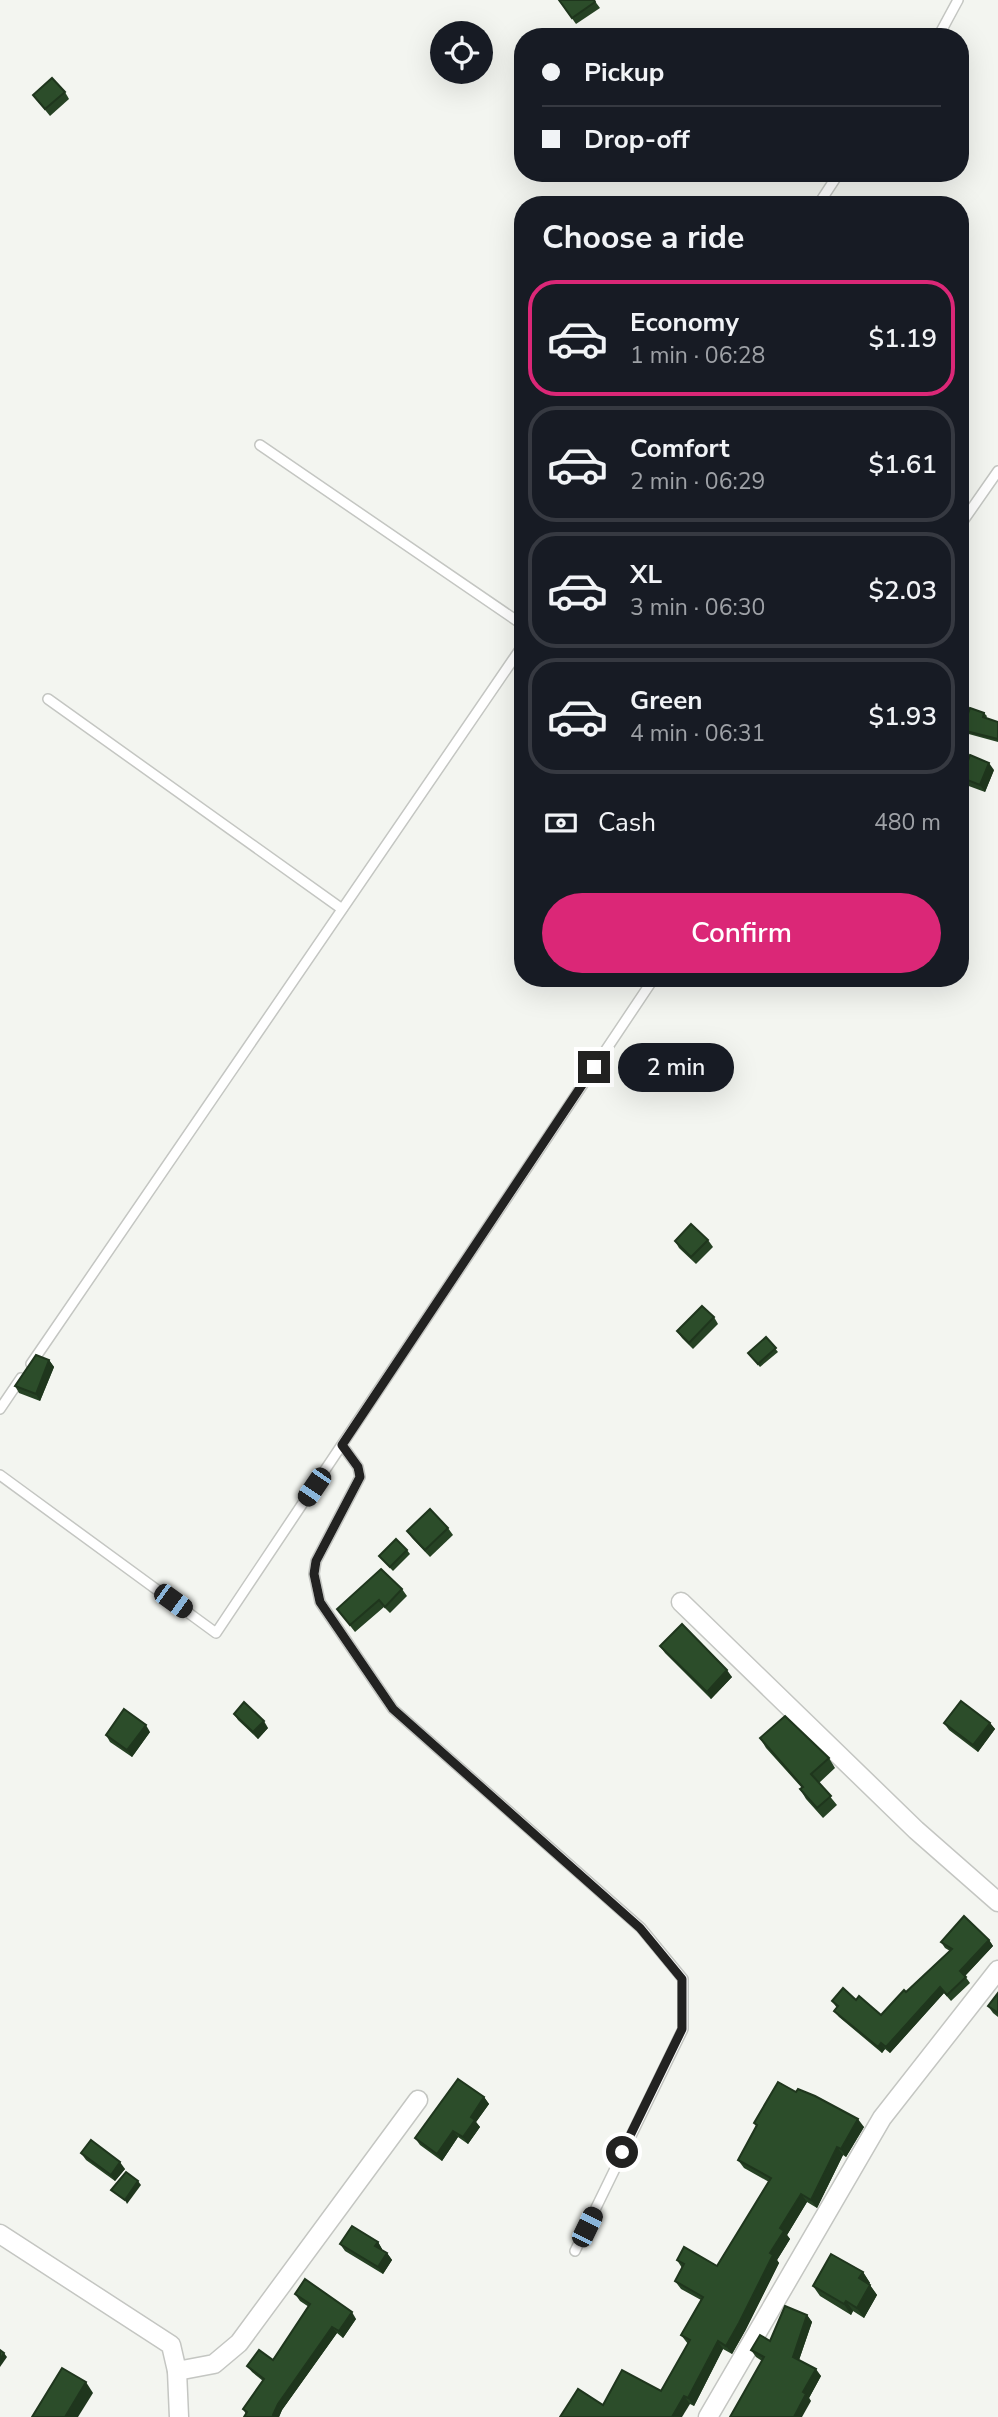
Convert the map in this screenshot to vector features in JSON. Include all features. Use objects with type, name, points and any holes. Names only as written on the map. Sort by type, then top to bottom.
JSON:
[{"type":"street","points":[[681,1602],[916,1830],[998,1902]]},
{"type":"street","points":[[708,2417],[882,2118],[998,1969]]},
{"type":"street","points":[[177,2371],[214,2364],[239,2343],[418,2099]]},
{"type":"street","points":[[0,2234],[155,2332],[170,2345],[177,2371],[179,2417]]},
{"type":"lane","points":[[943,28],[958,0]]},
{"type":"lane","points":[[260,445],[514,619]]},
{"type":"lane","points":[[969,513],[998,471]]},
{"type":"lane","points":[[0,1409],[514,658]]},
{"type":"lane","points":[[48,699],[342,909]]},
{"type":"lane","points":[[0,1475],[216,1633],[648,987]]},
{"type":"lane","points":[[342,1445],[358,1467],[360,1477],[316,1561],[314,1582],[320,1602],[393,1709],[640,1928],[682,1979],[682,2029],[575,2252]]},
{"type":"building","points":[[559,0],[594,0],[595,2],[572,18]]},
{"type":"building","points":[[52,78],[65,92],[45,109],[33,95]]},
{"type":"building","points":[[970,708],[984,713],[983,717],[998,722],[998,739],[969,732]]},
{"type":"building","points":[[970,755],[989,763],[980,785],[969,781]]},
{"type":"building","points":[[691,1224],[708,1240],[691,1257],[675,1241]]},
{"type":"building","points":[[702,1306],[714,1317],[689,1343],[677,1331]]},
{"type":"building","points":[[766,1337],[776,1348],[758,1364],[748,1353]]},
{"type":"building","points":[[36,1355],[49,1360],[36,1394],[15,1386]]},
{"type":"building","points":[[430,1509],[448,1528],[425,1550],[407,1531]]},
{"type":"building","points":[[396,1539],[407,1550],[390,1567],[379,1556]]},
{"type":"building","points":[[381,1569],[402,1589],[385,1607],[379,1600],[350,1625],[337,1609]]},
{"type":"building","points":[[682,1624],[727,1670],[707,1692],[660,1646]]},
{"type":"building","points":[[961,1701],[990,1723],[973,1745],[944,1723]]},
{"type":"building","points":[[244,1702],[264,1721],[253,1732],[234,1714]]},
{"type":"building","points":[[124,1709],[146,1725],[127,1750],[106,1735]]},
{"type":"building","points":[[785,1716],[829,1758],[811,1774],[831,1796],[817,1808],[800,1789],[803,1787],[760,1738]]},
{"type":"building","points":[[964,1916],[989,1940],[960,1971],[966,1977],[947,1995],[940,1987],[886,2047],[881,2043],[878,2047],[834,2011],[838,2006],[832,2001],[843,1988],[856,2000],[859,1996],[881,2015],[904,1990],[906,1992],[952,1949],[941,1942]]},
{"type":"building","points":[[998,1993],[998,2013],[988,2006]]},
{"type":"building","points":[[458,2079],[484,2097],[471,2117],[475,2120],[463,2137],[453,2131],[437,2154],[415,2138]]},
{"type":"building","points":[[778,2082],[796,2092],[798,2089],[815,2096],[858,2119],[841,2149],[837,2147],[811,2200],[801,2194],[780,2228],[784,2231],[770,2253],[773,2255],[726,2346],[718,2341],[688,2398],[684,2396],[672,2417],[560,2417],[578,2389],[603,2405],[622,2370],[661,2391],[690,2340],[681,2335],[703,2297],[675,2281],[684,2264],[677,2260],[684,2247],[717,2266],[771,2178],[738,2160],[757,2125],[754,2123]]},
{"type":"building","points":[[91,2140],[120,2162],[111,2175],[81,2153]]},
{"type":"building","points":[[126,2172],[138,2181],[125,2200],[111,2190]]},
{"type":"building","points":[[352,2226],[378,2242],[375,2246],[387,2253],[378,2267],[340,2244]]},
{"type":"building","points":[[831,2254],[863,2272],[859,2278],[870,2285],[857,2308],[846,2301],[844,2304],[813,2286]]},
{"type":"building","points":[[305,2279],[352,2312],[339,2331],[332,2327],[278,2404],[273,2415],[276,2417],[244,2417],[247,2412],[243,2409],[264,2379],[247,2366],[259,2350],[273,2360],[310,2304],[295,2294]]},
{"type":"building","points":[[785,2306],[807,2315],[793,2357],[816,2369],[803,2392],[806,2394],[794,2417],[730,2417],[764,2357],[751,2350],[760,2335],[770,2341]]},
{"type":"building","points":[[62,2368],[86,2382],[65,2417],[32,2417]]},
{"type":"route","points":[[594,1067],[342,1445],[358,1467],[360,1477],[320,1550],[314,1574],[315,1589],[320,1602],[393,1709],[490,1798],[640,1928],[682,1979],[682,2029],[622,2152]]}]
